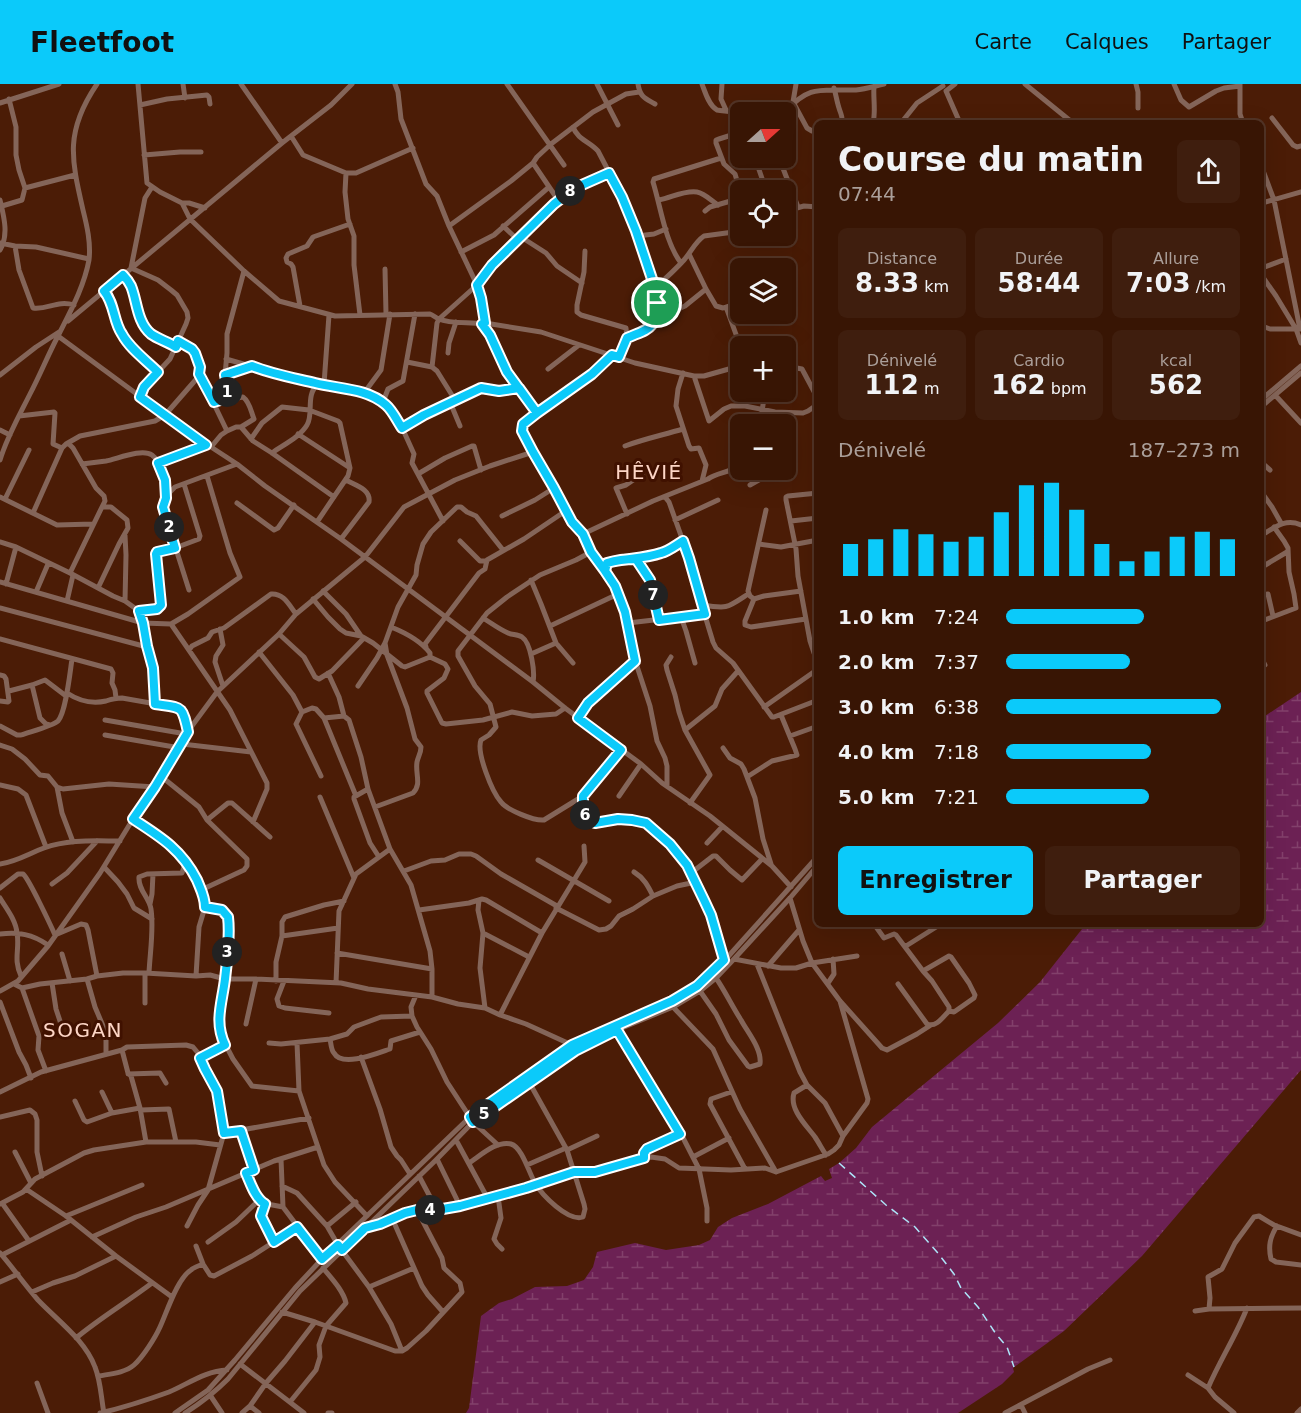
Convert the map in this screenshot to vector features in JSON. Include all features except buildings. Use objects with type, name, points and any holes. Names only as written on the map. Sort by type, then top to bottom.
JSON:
[{"type":"street","points":[[0,103],[42,87],[59,84]]},
{"type":"street","points":[[0,460],[2,448],[74,305],[89,259],[88,231],[75,175],[73,155],[79,117],[97,84]]},
{"type":"street","points":[[138,84],[147,183],[182,203],[205,208]]},
{"type":"street","points":[[183,84],[185,98]]},
{"type":"street","points":[[241,84],[282,143]]},
{"type":"street","points":[[65,323],[331,105],[352,84]]},
{"type":"street","points":[[397,84],[401,119],[426,183],[437,196],[448,226],[477,285],[484,323],[507,372],[537,413]]},
{"type":"street","points":[[507,84],[564,165]]},
{"type":"street","points":[[597,84],[618,125]]},
{"type":"street","points":[[638,84],[642,96],[655,104]]},
{"type":"street","points":[[702,84],[714,108],[730,111]]},
{"type":"street","points":[[722,84],[721,99],[726,110]]},
{"type":"street","points":[[793,102],[796,84]]},
{"type":"street","points":[[793,102],[813,89],[855,90],[884,84]]},
{"type":"street","points":[[903,120],[917,103],[943,87],[955,84]]},
{"type":"street","points":[[1025,84],[1068,120]]},
{"type":"street","points":[[1033,90],[1036,84]]},
{"type":"street","points":[[1136,84],[1138,108]]},
{"type":"street","points":[[1175,84],[1181,100],[1189,107],[1216,91],[1240,85],[1242,120]]},
{"type":"street","points":[[874,87],[874,120]]},
{"type":"street","points":[[943,87],[959,120]]},
{"type":"street","points":[[834,88],[842,120]]},
{"type":"street","points":[[448,226],[533,163],[573,126],[626,94],[639,92]]},
{"type":"street","points":[[140,105],[166,99],[207,95],[210,104]]},
{"type":"street","points":[[0,250],[6,229],[1,203],[21,200],[25,188],[16,155],[16,127],[9,99]]},
{"type":"street","points":[[796,108],[807,128],[814,130]]},
{"type":"street","points":[[1272,118],[1293,145],[1301,146]]},
{"type":"street","points":[[573,126],[579,137],[596,149],[622,197],[655,288],[656,319],[647,330],[627,338],[616,356],[537,413],[523,424],[522,428],[572,522],[583,534],[591,552],[615,586],[628,623],[635,661],[650,706],[657,741],[667,766],[667,786]]},
{"type":"street","points":[[291,136],[303,155],[346,173],[356,173],[413,148]]},
{"type":"street","points":[[730,136],[716,140],[721,158],[726,167],[735,174],[737,180]]},
{"type":"street","points":[[144,154],[201,152]]},
{"type":"street","points":[[681,263],[674,253],[653,182],[655,178],[721,158]]},
{"type":"street","points":[[533,163],[558,200]]},
{"type":"street","points":[[783,168],[798,207],[814,207]]},
{"type":"street","points":[[346,173],[347,210],[354,236],[354,265],[360,315]]},
{"type":"street","points":[[432,367],[439,319],[477,285],[492,265],[558,200],[575,188],[609,173]]},
{"type":"street","points":[[1264,173],[1274,200],[1301,343]]},
{"type":"street","points":[[25,188],[75,175]]},
{"type":"street","points":[[131,268],[145,198],[152,187]]},
{"type":"street","points":[[461,252],[491,237],[549,187]]},
{"type":"street","points":[[659,200],[696,191],[717,205]]},
{"type":"street","points":[[1264,202],[1301,192]]},
{"type":"street","points":[[705,211],[709,207],[730,200]]},
{"type":"street","points":[[182,203],[190,219],[244,272],[279,302],[329,315],[430,314],[439,319],[456,322],[484,323],[541,332],[644,365],[694,376],[704,376],[730,369]]},
{"type":"street","points":[[300,306],[292,265],[287,262],[286,258],[288,254],[307,246],[313,237],[350,224]]},
{"type":"street","points":[[503,226],[546,253],[563,271],[582,283]]},
{"type":"street","points":[[637,236],[654,234],[666,229]]},
{"type":"street","points":[[655,288],[673,273],[704,236],[730,232]]},
{"type":"street","points":[[2,244],[36,247],[89,259]]},
{"type":"street","points":[[15,246],[19,270],[33,308],[63,303],[74,305]]},
{"type":"street","points":[[585,251],[585,272],[577,305],[578,312],[581,315],[626,328],[627,338]]},
{"type":"street","points":[[689,254],[716,306],[719,308],[730,306]]},
{"type":"street","points":[[1264,267],[1286,259]]},
{"type":"street","points":[[131,268],[164,283],[177,295],[188,318],[170,359],[144,387],[140,397]]},
{"type":"street","points":[[364,393],[381,370],[388,314],[385,268]]},
{"type":"street","points":[[217,401],[226,395],[226,334],[244,272]]},
{"type":"street","points":[[33,513],[64,446],[80,436],[155,421],[165,415],[199,376],[200,367],[192,349],[147,331],[136,307],[132,289],[123,275]]},
{"type":"street","points":[[1264,281],[1299,329]]},
{"type":"street","points":[[656,319],[685,306],[706,288]]},
{"type":"street","points":[[104,291],[114,309],[121,333],[135,352],[158,372]]},
{"type":"street","points":[[726,307],[737,336]]},
{"type":"street","points":[[383,402],[387,389],[403,381],[415,314]]},
{"type":"street","points":[[321,384],[329,315]]},
{"type":"street","points":[[448,353],[456,322]]},
{"type":"street","points":[[1264,327],[1270,329],[1299,329]]},
{"type":"street","points":[[0,375],[36,347],[59,334]]},
{"type":"street","points":[[59,334],[140,397],[341,539],[533,682],[641,764],[662,783],[710,816],[772,866],[791,887]]},
{"type":"street","points":[[548,369],[579,345]]},
{"type":"street","points":[[226,359],[266,371],[364,393],[383,402],[402,428],[414,454],[412,463],[443,521]]},
{"type":"street","points":[[407,362],[432,367],[440,374],[460,426]]},
{"type":"street","points":[[225,375],[252,366]]},
{"type":"street","points":[[1264,397],[1301,366]]},
{"type":"street","points":[[796,368],[802,369],[814,393]]},
{"type":"street","points":[[683,373],[675,400],[676,406],[689,446],[692,449],[699,448],[706,463],[702,482]]},
{"type":"street","points":[[1264,404],[1301,373]]},
{"type":"street","points":[[199,374],[217,401],[227,431]]},
{"type":"street","points":[[694,376],[709,421],[731,406],[803,412],[808,411],[814,405]]},
{"type":"street","points":[[272,453],[306,427],[313,389],[321,384]]},
{"type":"street","points":[[402,428],[481,388],[499,391],[519,388]]},
{"type":"street","points":[[1275,395],[1301,423]]},
{"type":"street","points":[[158,463],[209,446],[227,431],[241,427],[254,419],[246,398],[217,401]]},
{"type":"street","points":[[762,414],[764,402]]},
{"type":"street","points":[[251,439],[266,419],[282,407],[309,410],[340,423],[350,468],[346,480],[317,522]]},
{"type":"street","points":[[20,416],[54,412],[53,444],[64,446],[69,444],[73,448],[96,488],[104,496],[105,501],[72,574],[67,601]]},
{"type":"street","points":[[241,427],[251,439],[334,497]]},
{"type":"street","points":[[625,446],[656,435],[660,436],[683,429]]},
{"type":"street","points":[[0,430],[10,435]]},
{"type":"street","points":[[298,434],[350,468]]},
{"type":"street","points":[[418,474],[472,446],[481,470]]},
{"type":"street","points":[[29,450],[2,498],[57,525],[93,524]]},
{"type":"street","points":[[0,991],[14,984],[48,945],[104,867],[162,777],[187,733],[217,692],[279,634],[296,614],[365,557],[404,507],[455,480],[533,452]]},
{"type":"street","points":[[82,464],[134,453],[152,455],[164,476],[166,498]]},
{"type":"street","points":[[189,590],[163,507],[166,498],[174,488],[237,464]]},
{"type":"street","points":[[1264,465],[1270,470]]},
{"type":"street","points":[[583,534],[719,473],[730,471]]},
{"type":"street","points":[[627,514],[616,488],[626,485],[642,474]]},
{"type":"street","points":[[16,547],[3,583],[143,623],[171,624],[240,577],[230,553],[207,476]]},
{"type":"street","points":[[341,539],[369,502],[370,497],[367,492],[346,480]]},
{"type":"street","points":[[750,485],[759,480]]},
{"type":"street","points":[[165,485],[170,483],[174,488]]},
{"type":"street","points":[[139,611],[157,609],[161,605],[157,552],[175,548],[198,539],[200,536],[184,484]]},
{"type":"street","points":[[502,516],[554,488]]},
{"type":"street","points":[[814,493],[786,498],[806,620],[814,653]]},
{"type":"street","points":[[1264,496],[1281,523]]},
{"type":"street","points":[[665,497],[669,502],[689,558],[714,644],[733,663],[772,717],[814,702]]},
{"type":"street","points":[[675,520],[718,501]]},
{"type":"street","points":[[237,503],[274,530],[278,528],[294,505]]},
{"type":"street","points":[[98,588],[128,528],[127,520],[111,507],[102,507]]},
{"type":"street","points":[[358,686],[385,643],[399,607],[417,575],[419,554],[423,544],[431,532],[457,507],[462,507],[476,516],[503,550]]},
{"type":"street","points":[[460,541],[480,561],[486,561],[567,510]]},
{"type":"street","points":[[702,605],[725,608],[748,594],[766,510]]},
{"type":"street","points":[[791,520],[814,518]]},
{"type":"street","points":[[1264,534],[1281,523],[1292,522],[1301,525]]},
{"type":"street","points":[[1264,620],[1296,608],[1289,572],[1288,548],[1274,527]]},
{"type":"street","points":[[125,535],[125,601]]},
{"type":"street","points":[[605,571],[607,563],[665,552],[683,541]]},
{"type":"street","points":[[759,544],[775,547],[814,541]]},
{"type":"street","points":[[0,542],[16,547],[72,574],[125,601],[139,611],[153,668],[155,704]]},
{"type":"street","points":[[591,552],[540,575],[507,597],[483,618],[458,651],[458,656],[475,686],[489,702],[494,716],[496,727],[481,740],[479,748],[485,770],[498,798],[504,805],[527,817],[544,820],[583,796],[621,750]]},
{"type":"street","points":[[1264,566],[1287,552]]},
{"type":"street","points":[[636,559],[650,580],[659,620]]},
{"type":"street","points":[[426,647],[445,617],[479,573],[485,569],[486,561]]},
{"type":"street","points":[[36,592],[48,564]]},
{"type":"street","points":[[531,580],[556,643],[573,663]]},
{"type":"street","points":[[323,591],[346,614],[362,637]]},
{"type":"street","points":[[801,591],[764,596],[754,600],[745,621],[747,627],[806,620]]},
{"type":"street","points":[[189,650],[208,638],[212,632],[220,629],[271,594],[276,593],[284,598],[296,614]]},
{"type":"street","points":[[550,626],[618,594]]},
{"type":"street","points":[[748,594],[754,600]]},
{"type":"street","points":[[1264,595],[1268,594],[1273,616]]},
{"type":"street","points":[[313,599],[340,629],[373,642],[402,666],[405,667],[430,657],[445,664],[448,669],[444,678],[427,691],[442,723],[483,720],[512,712],[532,716],[556,714],[565,708]]},
{"type":"street","points":[[0,608],[147,646]]},
{"type":"street","points":[[628,623],[705,614]]},
{"type":"street","points":[[681,617],[687,631],[694,663]]},
{"type":"street","points":[[483,618],[508,633],[522,637],[531,654],[533,682]]},
{"type":"street","points":[[171,624],[235,719],[267,783],[267,789],[253,822]]},
{"type":"street","points":[[391,627],[405,632],[426,647],[430,657]]},
{"type":"street","points":[[220,629],[223,645],[215,662],[223,686]]},
{"type":"street","points":[[279,634],[303,657],[318,679],[332,671],[362,637]]},
{"type":"street","points":[[0,639],[113,671],[112,683],[116,698]]},
{"type":"street","points":[[810,641],[814,640]]},
{"type":"street","points":[[375,807],[415,791],[418,784],[417,762],[421,752],[387,655],[385,643]]},
{"type":"street","points":[[531,654],[556,643]]},
{"type":"street","points":[[259,652],[293,695],[302,712]]},
{"type":"street","points":[[671,657],[666,665],[685,730],[710,775],[690,803]]},
{"type":"street","points":[[0,726],[21,735],[58,721],[62,713],[72,659]]},
{"type":"street","points":[[578,718],[588,703],[635,661]]},
{"type":"street","points":[[685,730],[715,706],[722,689],[738,670]]},
{"type":"street","points":[[764,707],[814,672]]},
{"type":"street","points":[[328,673],[339,696],[344,716],[349,720],[368,789],[390,849],[411,885],[430,951],[432,997]]},
{"type":"street","points":[[0,675],[5,677],[9,702],[0,700]]},
{"type":"street","points":[[9,691],[45,680],[66,695],[81,701],[103,702],[116,698],[179,708],[183,710],[187,733]]},
{"type":"street","points":[[33,685],[40,718],[46,724],[51,725]]},
{"type":"street","points":[[321,776],[296,724],[306,709],[314,708],[324,718],[356,796],[354,799],[370,843],[379,857]]},
{"type":"street","points":[[747,777],[772,761],[797,755],[781,715]]},
{"type":"street","points":[[324,718],[344,716]]},
{"type":"street","points":[[105,720],[187,733]]},
{"type":"street","points":[[790,736],[814,727]]},
{"type":"street","points":[[105,735],[181,746],[251,752]]},
{"type":"street","points":[[0,745],[12,749],[25,759],[39,775],[48,776],[57,787],[62,813],[73,842]]},
{"type":"street","points":[[723,748],[730,758],[741,764],[747,777],[772,866]]},
{"type":"street","points":[[620,796],[641,764]]},
{"type":"street","points":[[162,777],[199,807],[207,820],[246,856],[248,863],[243,870],[201,890]]},
{"type":"street","points":[[57,787],[63,789],[109,784],[155,787]]},
{"type":"street","points":[[0,785],[18,789],[26,795],[46,847]]},
{"type":"street","points":[[356,796],[368,789]]},
{"type":"street","points":[[583,796],[583,810],[588,819],[595,823],[618,819],[646,823],[679,854],[696,882],[711,915],[724,960]]},
{"type":"street","points":[[320,797],[354,878]]},
{"type":"street","points":[[207,820],[230,802],[270,837]]},
{"type":"street","points":[[133,819],[164,838],[186,861],[201,890],[205,907],[199,927],[196,976]]},
{"type":"street","points":[[707,843],[722,827]]},
{"type":"street","points":[[52,884],[67,873],[97,841]]},
{"type":"street","points":[[0,864],[46,847],[73,842],[120,841]]},
{"type":"street","points":[[500,1015],[556,907],[585,862],[584,846]]},
{"type":"street","points":[[336,983],[339,911],[359,871],[390,849]]},
{"type":"street","points":[[404,871],[431,861],[445,860],[459,854],[471,854],[556,907],[598,930],[611,926],[621,914],[653,896],[677,886],[696,882]]},
{"type":"street","points":[[691,873],[716,856],[742,880],[762,859]]},
{"type":"street","points":[[538,860],[609,901]]},
{"type":"street","points":[[150,904],[141,890],[139,877],[182,873],[186,861]]},
{"type":"street","points":[[175,1413],[208,1390],[322,1259],[410,1174],[471,1120],[572,1045],[672,1001],[697,986],[724,960],[814,861]]},
{"type":"street","points":[[104,867],[127,894],[132,906],[152,919]]},
{"type":"street","points":[[185,1413],[228,1379],[300,1291],[456,1140],[471,1120],[575,1051],[617,1030],[673,1007],[700,991],[734,959],[814,870]]},
{"type":"street","points":[[634,872],[640,875],[653,896]]},
{"type":"street","points":[[0,888],[18,874],[24,875],[55,935]]},
{"type":"street","points":[[144,1003],[152,919],[150,904],[153,874]]},
{"type":"street","points":[[0,898],[12,917],[17,933],[16,964],[21,976]]},
{"type":"street","points":[[790,898],[812,963],[840,1001],[882,1048],[887,1050],[937,1023],[949,1011]]},
{"type":"street","points":[[479,900],[478,910],[483,933],[480,968],[485,1008]]},
{"type":"street","points":[[419,910],[486,900],[542,933]]},
{"type":"street","points":[[276,981],[276,962],[282,936],[282,922],[286,916],[344,901]]},
{"type":"street","points":[[205,907],[222,910],[228,917],[225,979],[219,1014],[220,1034],[225,1045],[252,1086],[299,1090]]},
{"type":"street","points":[[55,935],[81,924],[86,925],[97,976]]},
{"type":"street","points":[[876,927],[882,937],[886,938],[895,934],[906,946],[949,1007],[949,1011]]},
{"type":"street","points":[[906,946],[936,927]]},
{"type":"street","points":[[282,936],[338,928]]},
{"type":"street","points":[[768,966],[799,930]]},
{"type":"street","points":[[0,934],[17,933],[40,939],[48,945]]},
{"type":"street","points":[[483,933],[530,957]]},
{"type":"street","points":[[337,953],[432,969]]},
{"type":"street","points":[[62,954],[70,981]]},
{"type":"street","points":[[734,959],[780,968],[796,968],[812,963],[857,956]]},
{"type":"street","points":[[922,971],[946,957],[951,957],[969,983],[975,995],[972,1000],[954,1012],[949,1011]]},
{"type":"street","points":[[828,983],[834,974],[833,959]]},
{"type":"street","points":[[757,964],[800,1072],[807,1085],[825,1103],[843,1136]]},
{"type":"street","points":[[14,984],[22,988],[97,976],[147,973],[210,975],[225,979],[336,983],[432,997],[485,1008],[572,1045]]},
{"type":"street","points":[[700,991],[716,1014],[729,1040],[748,1066],[760,1064],[758,1049],[716,978]]},
{"type":"street","points":[[87,979],[94,1007],[106,1033],[106,1054]]},
{"type":"street","points":[[246,1024],[256,979]]},
{"type":"street","points":[[284,981],[277,999],[279,1006],[329,1013]]},
{"type":"street","points":[[52,983],[61,1024]]},
{"type":"street","points":[[898,984],[927,1024],[931,1025]]},
{"type":"street","points":[[22,988],[39,1036],[38,1050],[46,1071]]},
{"type":"street","points":[[416,995],[411,1007],[412,1016],[447,1082],[471,1120],[498,1145]]},
{"type":"street","points":[[365,1228],[405,1213],[460,1206],[574,1172],[595,1172],[644,1158],[666,1159],[679,1168],[731,1170],[765,1168],[776,1172],[826,1155],[838,1145],[868,1099],[840,1001]]},
{"type":"street","points":[[0,1002],[31,1078]]},
{"type":"street","points":[[673,1007],[713,1049],[731,1092],[776,1172]]},
{"type":"street","points":[[268,1043],[297,1043],[330,1039],[347,1034],[354,1027],[381,1017],[412,1016]]},
{"type":"street","points":[[617,1030],[699,1169],[707,1208],[707,1221]]},
{"type":"street","points":[[330,1039],[333,1052],[338,1058],[349,1060],[390,1049],[391,1041],[420,1032]]},
{"type":"street","points":[[297,1043],[299,1090],[324,1165],[329,1174],[367,1216]]},
{"type":"street","points":[[0,1092],[41,1072],[127,1047],[186,1045],[193,1047],[217,1091],[224,1133],[208,1190],[187,1226]]},
{"type":"street","points":[[200,1058],[225,1045]]},
{"type":"street","points":[[122,1050],[141,1109],[146,1142]]},
{"type":"street","points":[[361,1057],[391,1147],[410,1174]]},
{"type":"street","points":[[128,1074],[160,1073],[166,1083]]},
{"type":"street","points":[[469,1163],[498,1145],[508,1143],[517,1147],[536,1185],[560,1210],[575,1218],[581,1218],[584,1215],[585,1209],[567,1149],[529,1082]]},
{"type":"street","points":[[807,1085],[794,1093],[795,1109],[826,1155]]},
{"type":"street","points":[[102,1092],[112,1113]]},
{"type":"street","points":[[731,1092],[711,1099],[710,1104],[745,1169]]},
{"type":"street","points":[[75,1101],[86,1122],[112,1113],[141,1109],[169,1109],[176,1142]]},
{"type":"street","points":[[0,1117],[30,1110],[35,1114],[42,1176]]},
{"type":"street","points":[[224,1133],[309,1118]]},
{"type":"street","points":[[241,1131],[254,1170]]},
{"type":"street","points":[[644,1158],[647,1149],[680,1134]]},
{"type":"street","points":[[526,1165],[597,1136]]},
{"type":"street","points":[[693,1157],[729,1138]]},
{"type":"street","points":[[456,1140],[488,1199]]},
{"type":"street","points":[[29,1241],[1,1203],[26,1190],[35,1179],[89,1151],[146,1142],[196,1142],[220,1145]]},
{"type":"street","points":[[92,1237],[281,1159],[318,1147]]},
{"type":"street","points":[[15,1152],[31,1183]]},
{"type":"street","points":[[281,1159],[283,1207],[322,1259]]},
{"type":"street","points":[[437,1159],[460,1206]]},
{"type":"street","points":[[246,1173],[262,1202],[261,1216],[274,1242]]},
{"type":"street","points":[[419,1176],[437,1210]]},
{"type":"street","points":[[142,1185],[69,1218],[1,1254],[51,1314],[90,1355],[99,1376],[103,1413],[169,1392],[218,1370],[227,1370]]},
{"type":"street","points":[[282,1186],[297,1193],[327,1226],[369,1287],[391,1324],[402,1351]]},
{"type":"street","points":[[26,1190],[69,1218],[172,1297]]},
{"type":"street","points":[[498,1196],[501,1218],[494,1239],[502,1249]]},
{"type":"street","points":[[262,1202],[283,1207]]},
{"type":"street","points":[[208,1242],[262,1202]]},
{"type":"street","points":[[327,1226],[356,1202]]},
{"type":"street","points":[[282,1312],[395,1351],[407,1348],[462,1292],[460,1283],[444,1268],[442,1258],[417,1210]]},
{"type":"street","points":[[1209,1309],[1208,1277],[1222,1269],[1235,1243],[1254,1216],[1259,1216],[1301,1235]]},
{"type":"street","points":[[392,1218],[425,1291],[444,1312]]},
{"type":"street","points":[[1277,1226],[1271,1237],[1270,1259],[1276,1262],[1301,1265]]},
{"type":"street","points":[[196,1246],[210,1275],[217,1275],[252,1257],[297,1227]]},
{"type":"street","points":[[32,1292],[75,1276],[116,1256]]},
{"type":"street","points":[[99,1376],[133,1366],[159,1330],[172,1297],[190,1270],[203,1264]]},
{"type":"street","points":[[290,1402],[316,1370],[320,1357],[319,1345],[326,1326],[346,1300],[323,1268]]},
{"type":"street","points":[[369,1287],[414,1268]]},
{"type":"street","points":[[0,1282],[18,1274]]},
{"type":"street","points":[[76,1338],[95,1322],[152,1283]]},
{"type":"street","points":[[1208,1388],[1239,1329],[1247,1308]]},
{"type":"street","points":[[1195,1311],[1301,1308]]},
{"type":"street","points":[[242,1413],[250,1406],[315,1322]]},
{"type":"street","points":[[1005,1413],[1067,1379],[1110,1360]]},
{"type":"street","points":[[240,1364],[304,1413]]},
{"type":"street","points":[[1188,1376],[1195,1378],[1208,1388],[1234,1413]]},
{"type":"street","points":[[38,1383],[48,1413]]},
{"type":"street","points":[[210,1395],[222,1413]]},
{"type":"street","points":[[1021,1405],[1025,1413]]},
{"type":"street","points":[[250,1406],[260,1413]]},
{"type":"street","points":[[1297,1413],[1301,1408]]},
{"type":"green space","points":[[1301,692],[1301,1070],[1142,1256],[1064,1331],[1013,1368],[1014,1372],[1002,1384],[958,1413],[466,1413],[469,1408],[481,1316],[499,1303],[535,1287],[567,1286],[584,1280],[593,1267],[597,1252],[635,1243],[666,1250],[699,1245],[710,1240],[718,1227],[732,1218],[768,1204],[821,1176],[825,1181],[832,1178],[829,1169],[856,1148],[872,1127],[998,1023],[1040,982],[1084,927],[1264,927],[1264,717]]},
{"type":"ferry route","points":[[839,1163],[886,1205],[915,1227],[937,1252],[954,1274],[961,1288],[1007,1347],[1014,1367]]},
{"type":"district","name":"HÊVIÉ","points":[[649,472]]},
{"type":"district","name":"SOGAN","points":[[83,1030]]},
{"type":"route","points":[[657,303],[654,323],[647,330],[627,338],[619,357],[612,355],[592,374],[537,413],[519,388],[499,391],[481,388],[402,428],[386,404],[364,393],[288,377],[252,366],[225,375],[226,395],[221,401],[214,402],[199,374],[199,362],[192,349],[178,341],[176,347],[147,331],[136,307],[132,289],[123,275],[104,291],[114,309],[118,326],[126,341],[158,372],[144,387],[140,397],[206,445],[158,463],[165,480],[166,498],[163,507],[175,548],[156,554],[161,605],[157,609],[139,611],[153,668],[155,704],[183,710],[188,732],[133,819],[164,838],[184,858],[203,893],[205,907],[222,910],[228,917],[225,979],[219,1014],[220,1034],[225,1045],[200,1058],[217,1091],[224,1133],[241,1131],[254,1170],[246,1173],[256,1196],[265,1204],[261,1216],[274,1242],[297,1227],[322,1259],[338,1245],[342,1250],[365,1228],[405,1213],[460,1206],[574,1172],[595,1172],[644,1158],[647,1149],[680,1134],[617,1030],[575,1051],[473,1122],[470,1117],[572,1045],[672,1001],[697,986],[724,960],[711,915],[687,865],[670,844],[646,823],[618,819],[595,823],[588,819],[583,810],[583,796],[621,750],[578,718],[588,703],[635,661],[625,612],[615,586],[605,571],[607,563],[636,559],[662,553],[683,541],[705,614],[659,620],[650,580],[645,571],[636,559],[617,560],[607,563],[605,571],[591,552],[583,534],[572,522],[533,452],[522,428],[523,424],[537,413],[525,396],[519,388],[507,372],[490,335],[482,324],[485,323],[477,285],[492,265],[554,204],[575,188],[609,173],[636,231],[655,288],[657,303]]}]
